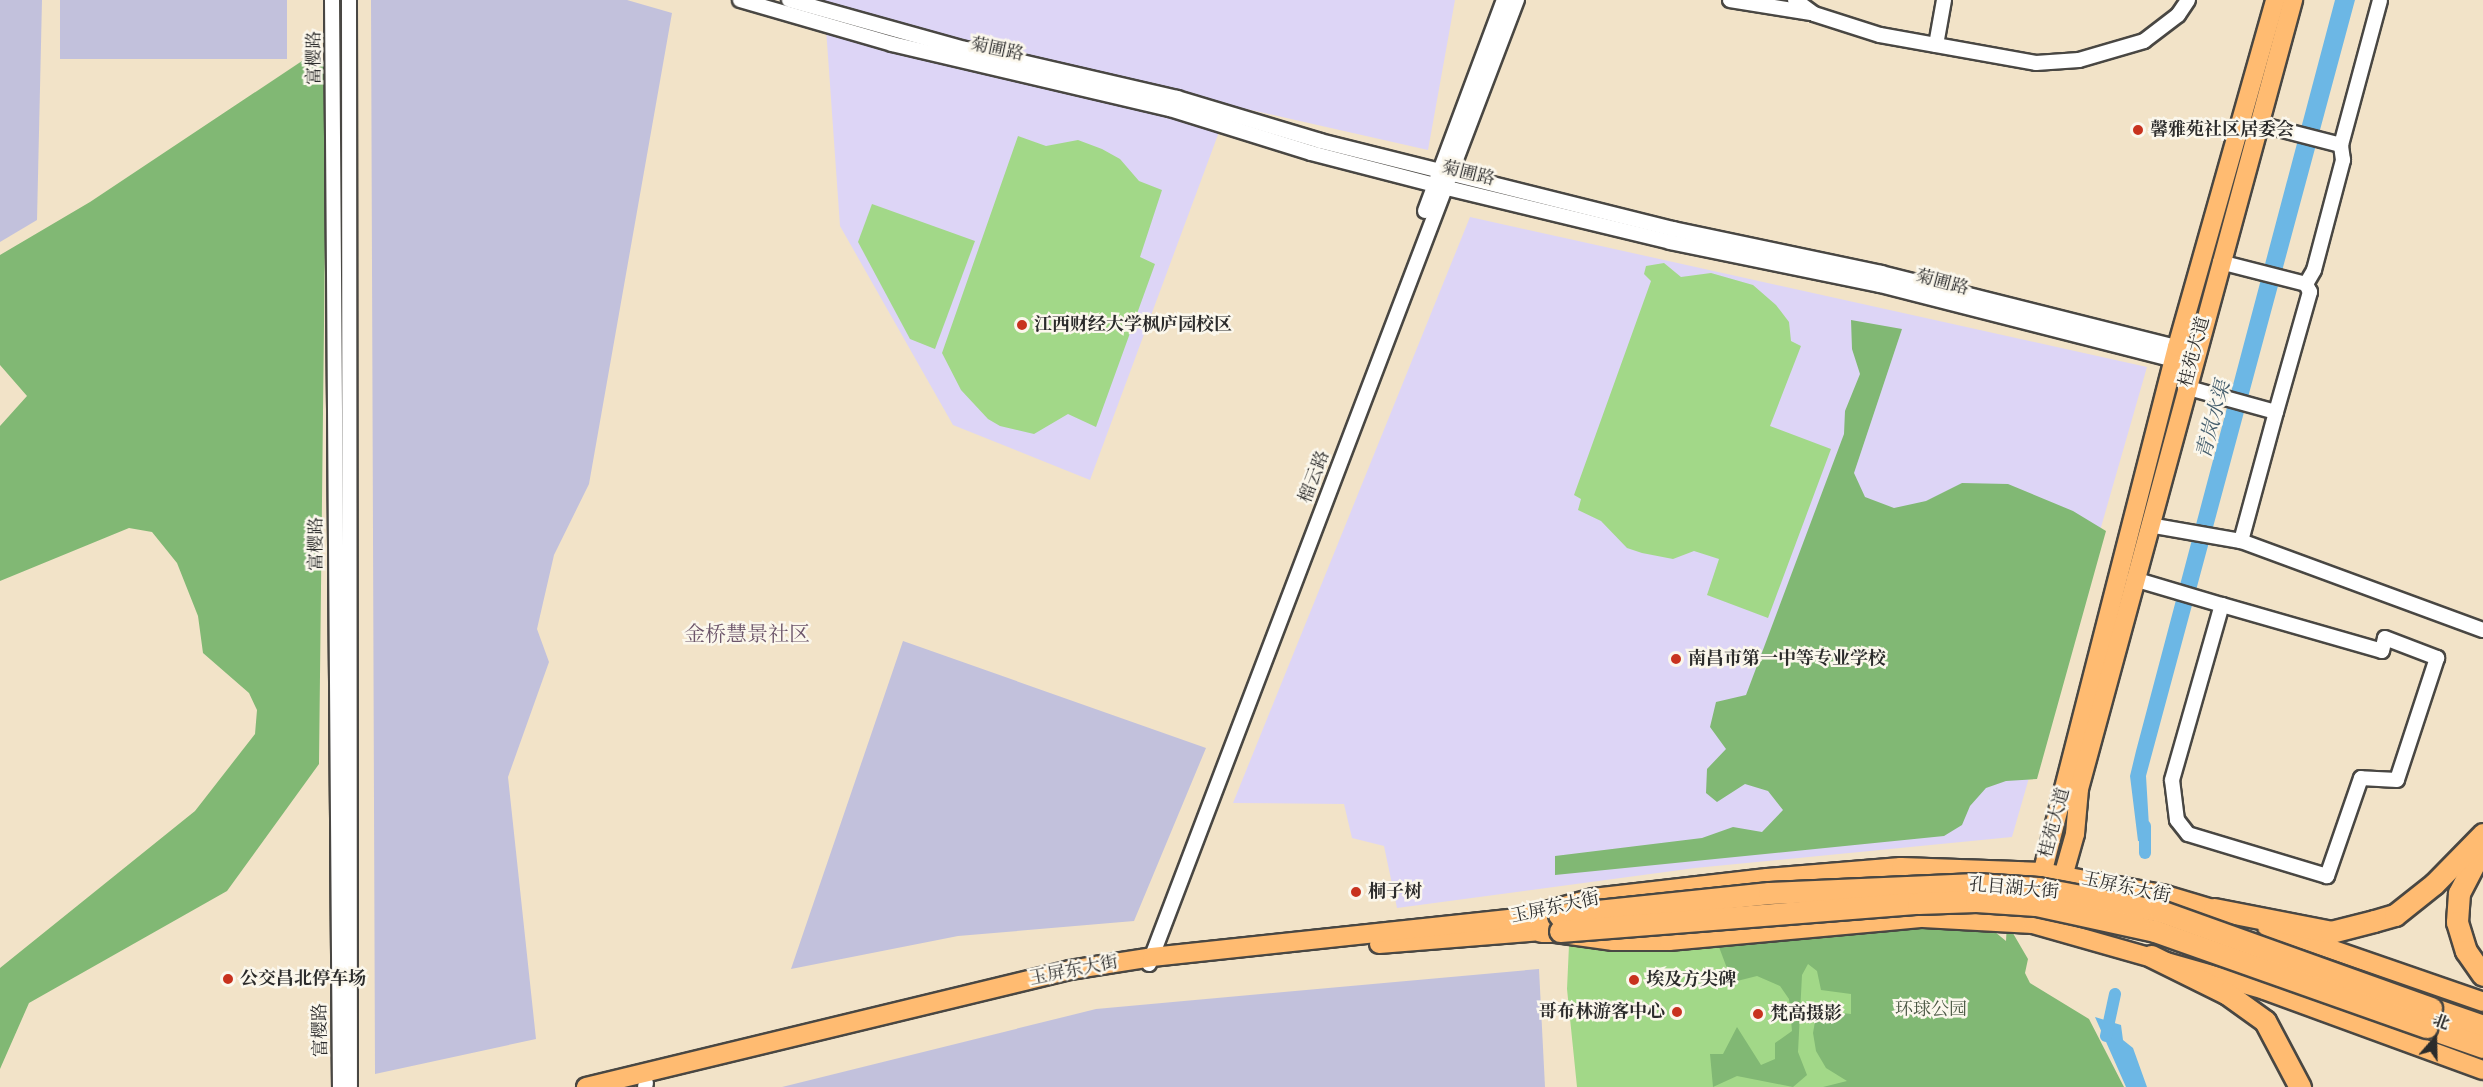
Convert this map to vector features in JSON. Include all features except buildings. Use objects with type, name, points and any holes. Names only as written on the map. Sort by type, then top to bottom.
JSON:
[{"type":"highway","points":[[2214,909],[2331,932],[2395,915],[2434,884],[2480,841]]},
{"type":"highway","points":[[2480,841],[2459,892],[2457,922],[2466,951],[2483,975]]},
{"type":"highway","name":"孔目湖大街","points":[[1525,917],[1553,925],[1918,903],[2036,905],[2155,931],[2428,1017],[2483,1026]]},
{"type":"highway","points":[[2151,956],[2226,993],[2265,1021],[2300,1087]]},
{"type":"highway","name":"孔目湖大街","points":[[2428,1017],[2483,1047]]},
{"type":"main road","name":"桂苑大道","points":[[2033,924],[2042,872],[2184,356],[2275,0]]},
{"type":"main road","name":"桂苑大道","points":[[2033,924],[2055,904],[2064,876],[2075,834],[2079,789],[2185,387],[2184,356],[2220,262],[2294,0]]},
{"type":"main road","name":"玉屏东大街","points":[[586,1087],[1070,970],[1525,917],[1593,898],[1767,878],[1901,867],[2042,872],[2166,895],[2214,909],[2483,1002]]},
{"type":"main road","name":"玉屏东大街","points":[[640,1086],[1146,962],[1553,925],[1613,941],[1669,940],[1923,918],[2033,924],[2151,956],[2264,990],[2483,1070]]},
{"type":"street","name":"富樱路","points":[[332,0],[340,1087]]},
{"type":"street","name":"富樱路","points":[[349,0],[350,1087]]},
{"type":"street","name":"菊圃路","points":[[740,0],[902,46],[1170,110],[1311,153],[1440,186],[1670,242],[1880,285],[2184,356]]},
{"type":"street","name":"菊圃路","points":[[789,0],[894,31],[1137,87],[1320,141],[1446,170],[1673,229],[1881,273],[2184,356]]},
{"type":"street","name":"榴云路","points":[[1146,962],[1446,170],[1504,0]]},
{"type":"street","name":"榴云路","points":[[1446,170],[1517,0]]},
{"type":"street","points":[[1730,0],[1814,14],[1880,35],[2036,63],[2079,60],[2144,41],[2178,15],[2188,0]]},
{"type":"street","points":[[1795,0],[1814,14]]},
{"type":"street","points":[[1936,45],[1944,0]]},
{"type":"street","points":[[2300,283],[2314,270],[2343,160],[2336,144],[2380,0]]},
{"type":"street","points":[[2259,124],[2336,144]]},
{"type":"street","points":[[2220,262],[2300,283],[2310,292],[2241,541]]},
{"type":"street","points":[[2185,387],[2276,411]]},
{"type":"street","points":[[2149,525],[2241,541],[2483,630]]},
{"type":"street","points":[[2134,579],[2382,651],[2385,638],[2437,658],[2397,780],[2361,778],[2327,876],[2188,834],[2177,820],[2172,780],[2222,605]]},
{"type":"shaded area","points":[[0,0],[42,0],[37,220],[0,242]]},
{"type":"shaded area","points":[[60,0],[287,0],[287,59],[60,59]]},
{"type":"shaded area","points":[[371,0],[627,0],[672,13],[589,484],[554,555],[537,629],[549,662],[508,777],[536,1039],[375,1074]]},
{"type":"shaded area","name":"江西财经大学枫庐园校区","points":[[824,0],[1455,0],[1428,150],[1229,105],[1090,480],[953,425],[840,226]]},
{"type":"shaded area","name":"南昌市第一中等专业学校","points":[[1470,217],[2147,367],[2012,837],[1695,868],[1397,908],[1384,846],[1352,838],[1344,804],[1233,803]]},
{"type":"shaded area","points":[[903,641],[1206,748],[1134,921],[958,936],[791,969]]},
{"type":"shaded area","points":[[1539,969],[1545,1087],[782,1087],[1096,1009]]},
{"type":"green space","points":[[302,61],[327,62],[319,764],[227,891],[29,1003],[0,1069],[0,968],[195,811],[255,734],[257,710],[249,693],[203,653],[198,616],[177,563],[152,532],[129,528],[0,581],[0,426],[27,396],[0,365],[0,255],[90,202]]},
{"type":"green space","points":[[1018,136],[1046,146],[1078,140],[1102,149],[1120,159],[1139,181],[1162,190],[1140,257],[1155,264],[1096,427],[1068,414],[1034,434],[1000,426],[988,419],[961,390],[942,353]]},
{"type":"green space","points":[[872,204],[975,241],[935,349],[910,339],[858,242]]},
{"type":"green space","points":[[1664,263],[1681,277],[1711,273],[1753,285],[1776,305],[1789,322],[1791,341],[1801,346],[1770,426],[1831,449],[1768,618],[1707,595],[1719,559],[1694,551],[1673,559],[1627,548],[1601,521],[1578,510],[1581,499],[1574,495],[1651,281],[1644,274],[1646,266]]},
{"type":"green space","points":[[1851,320],[1902,329],[1854,473],[1865,497],[1894,508],[1926,501],[1962,483],[2008,484],[2073,511],[2106,531],[2037,779],[2006,781],[1986,788],[1970,806],[1962,825],[1944,836],[1555,875],[1555,856],[1702,838],[1733,827],[1762,832],[1783,810],[1768,791],[1745,784],[1717,802],[1706,793],[1707,769],[1726,749],[1710,727],[1716,702],[1746,695],[1844,434],[1845,411],[1860,374],[1852,349]]},
{"type":"green space","points":[[1934,921],[1995,932],[2006,941],[2007,923],[2028,959],[2025,973],[2030,983],[2089,1019],[2124,1087],[1823,1087],[1847,1081],[1826,1068],[1816,1051],[1813,1033],[1817,1010],[1851,1014],[1851,994],[1821,990],[1817,971],[1808,964],[1802,975],[1798,1052],[1807,1075],[1793,1087],[1737,1076],[1713,1087],[1710,1054],[1723,1054],[1737,1027],[1761,1065],[1775,1059],[1775,1043],[1792,1031],[1789,999],[1780,986],[1757,976],[1737,981],[1728,971],[1716,939]]},
{"type":"green space","name":"环球公园","points":[[1918,932],[2029,1001],[2121,1087],[1577,1087],[1567,989],[1569,945],[1614,949]]},
{"type":"water","points":[[2335,0],[2355,0],[2146,776],[2150,843],[2138,841],[2130,776]]},
{"type":"water","points":[[2095,1017],[2121,1025],[2123,1040],[2133,1048],[2147,1087],[2126,1087]]},
{"type":"waterway","name":"青岚水渠","points":[[2145,826],[2145,853]]},
{"type":"waterway","name":"青岚水渠","points":[[2106,1036],[2115,994]]},
{"type":"place","name":"馨雅苑社区居委会","points":[[2138,130]]},
{"type":"place","name":"江西财经大学枫庐园校区","points":[[1022,325]]},
{"type":"place","name":"南昌市第一中等专业学校","points":[[1676,659]]},
{"type":"place","name":"桐子树","points":[[1356,892]]},
{"type":"place","name":"公交昌北停车场","points":[[228,979]]},
{"type":"place","name":"埃及方尖碑","points":[[1634,980]]},
{"type":"place","name":"哥布林游客中心","points":[[1677,1012]]},
{"type":"place","name":"梵高摄影","points":[[1758,1014]]},
{"type":"district","name":"金桥慧景社区","points":[[747,635]]}]
